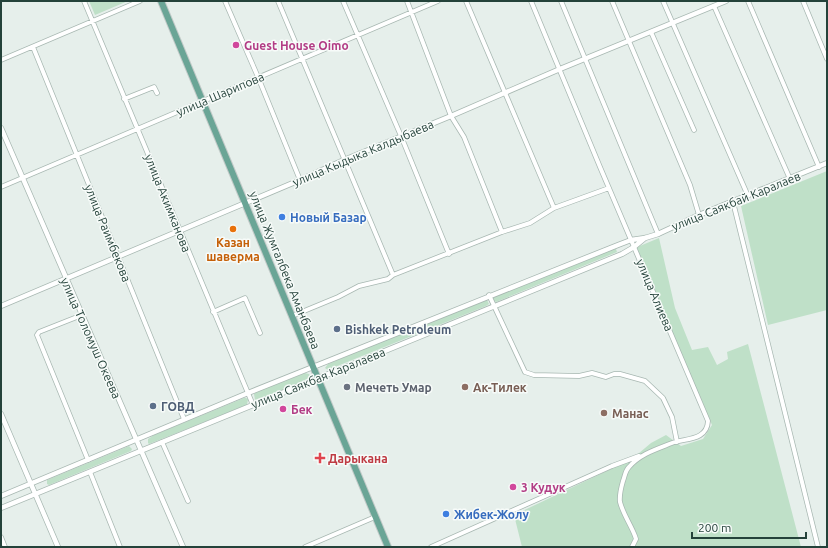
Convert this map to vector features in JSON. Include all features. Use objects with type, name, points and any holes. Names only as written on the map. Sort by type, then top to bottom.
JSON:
[{"type":"main road","name":"улица Жумгалбека Аманбаева","points":[[161,1],[388,547]]},
{"type":"street","name":"улица Акимканова","points":[[84,1],[253,405]]},
{"type":"street","points":[[1,60],[140,1]]},
{"type":"street","points":[[225,1],[300,180]]},
{"type":"street","points":[[278,1],[393,275]]},
{"type":"street","points":[[343,1],[402,136],[449,254]]},
{"type":"street","points":[[407,1],[451,116],[464,138],[502,232]]},
{"type":"street","name":"улица Шарипова","points":[[1,187],[438,1]]},
{"type":"street","points":[[466,1],[554,208]]},
{"type":"street","name":"улица Алиева","points":[[532,1],[609,188],[708,421],[705,432],[692,439],[677,442],[645,454],[634,462],[626,471],[620,488],[620,501],[636,539],[632,547]]},
{"type":"street","points":[[561,1],[658,234]]},
{"type":"street","points":[[612,1],[690,185],[700,215]]},
{"type":"street","points":[[663,1],[748,196]]},
{"type":"street","name":"улица Кыдыка Калдыбаева","points":[[1,306],[560,69],[726,1]]},
{"type":"street","points":[[748,1],[819,167]]},
{"type":"street","points":[[803,1],[827,59]]},
{"type":"street","points":[[714,6],[790,179]]},
{"type":"street","points":[[651,32],[694,130]]},
{"type":"street","name":"улица Раимбекова","points":[[32,47],[184,419]]},
{"type":"street","points":[[124,99],[154,87],[157,93]]},
{"type":"street","name":"улица Толомуш Океева","points":[[1,128],[183,547]]},
{"type":"street","name":"улица Саякбай Каралаев","points":[[631,240],[658,234],[700,215],[827,164]]},
{"type":"street","points":[[292,316],[338,297],[359,286],[388,279],[393,275],[502,232],[530,223],[554,208],[609,188]]},
{"type":"street","points":[[733,202],[818,547]]},
{"type":"street","name":"улица Саякбай Каралаев","points":[[634,247],[645,238]]},
{"type":"street","name":"улица Саякбая Каралаева","points":[[1,496],[248,392],[489,295],[631,240]]},
{"type":"street","name":"улица Саякбая Каралаева","points":[[1,508],[622,254],[634,247]]},
{"type":"street","points":[[489,295],[525,372],[534,375],[579,376],[592,373],[606,377],[614,374],[620,374],[645,381],[663,398],[672,417],[677,442]]},
{"type":"street","points":[[213,312],[245,298],[260,333]]},
{"type":"street","points":[[82,315],[39,332],[37,335],[88,460]]},
{"type":"street","points":[[1,414],[3,422],[36,494],[58,547]]},
{"type":"street","points":[[162,442],[188,501]]},
{"type":"street","points":[[431,547],[612,466],[645,454]]},
{"type":"street","points":[[90,472],[120,547]]},
{"type":"street","points":[[305,547],[375,517]]},
{"type":"street","points":[[1,537],[5,547]]},
{"type":"green space","points":[[89,1],[128,1],[95,15]]},
{"type":"green space","points":[[827,171],[827,310],[768,325],[741,206]]},
{"type":"green space","points":[[659,238],[675,308],[692,350],[708,347],[717,365],[728,359],[727,352],[748,344],[801,547],[522,547],[514,515],[632,459],[651,443],[666,435],[681,446],[703,439],[712,425],[635,248]]},
{"type":"green space","points":[[616,249],[617,252],[496,302],[493,300],[496,296]]},
{"type":"green space","points":[[487,300],[489,304],[486,306],[328,370],[325,368],[328,364],[354,353]]},
{"type":"green space","points":[[305,373],[309,374],[310,376],[308,380],[255,400],[254,394],[256,392]]},
{"type":"green space","points":[[244,398],[248,399],[247,405],[149,444],[148,443],[148,439],[154,435]]},
{"type":"green space","points":[[129,446],[132,449],[131,451],[49,485],[47,484],[47,480]]},
{"type":"place","name":"Guest House Oimo","points":[[236,45]]},
{"type":"place","name":"Новый Базар","points":[[282,217]]},
{"type":"place","name":"Казан шаверма","points":[[233,229]]},
{"type":"place","name":"Bishkek Petroleum","points":[[337,329]]},
{"type":"place","name":"Мечеть Умар","points":[[347,387]]},
{"type":"place","name":"Ак-Тилек","points":[[465,387]]},
{"type":"place","name":"ГОВД","points":[[153,406]]},
{"type":"place","name":"Бек","points":[[283,409]]},
{"type":"place","name":"Манас","points":[[604,413]]},
{"type":"place","name":"Дарыкана","points":[[320,458]]},
{"type":"place","name":"3 Кудук","points":[[513,487]]},
{"type":"place","name":"Жибек-Жолу","points":[[446,514]]}]
